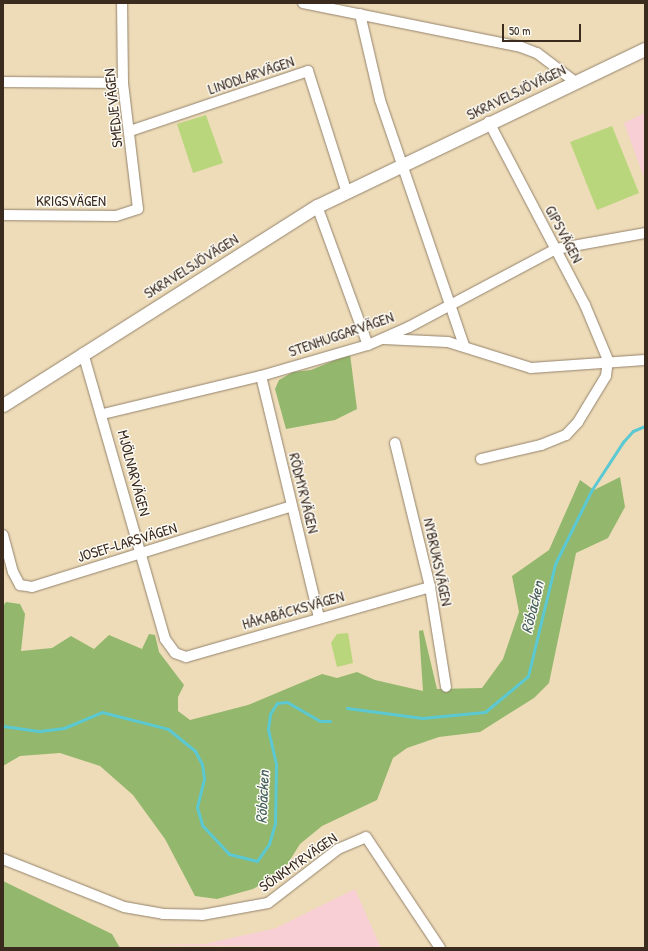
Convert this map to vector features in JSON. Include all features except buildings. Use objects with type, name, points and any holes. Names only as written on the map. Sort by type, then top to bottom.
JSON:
[{"type":"street","name":"SMEDJEVÄGEN","points":[[122,3],[123,83],[130,131],[138,209]]},
{"type":"street","points":[[303,3],[521,47],[537,53],[574,81]]},
{"type":"street","points":[[360,14],[369,62],[464,345]]},
{"type":"street","name":"SKRAVELSJÖVÄGEN","points":[[3,405],[317,206],[346,190],[574,81],[645,49]]},
{"type":"street","name":"LINODLARVÄGEN","points":[[130,131],[308,71],[346,190]]},
{"type":"street","points":[[3,82],[123,83]]},
{"type":"street","name":"GIPSVÄGEN","points":[[490,122],[556,249],[608,360]]},
{"type":"street","points":[[317,206],[368,345]]},
{"type":"street","name":"KRIGSVÄGEN","points":[[3,215],[116,216],[138,209]]},
{"type":"street","name":"STENHUGGARVÄGEN","points":[[103,414],[261,376],[368,345],[451,304],[556,249],[645,233]]},
{"type":"street","points":[[382,339],[427,339],[464,345],[531,368],[608,360],[645,360]]},
{"type":"street","name":"MJÖLNARVÄGEN","points":[[83,353],[103,414],[140,554],[169,646]]},
{"type":"street","points":[[481,459],[541,445],[566,435],[578,422],[606,376],[608,360]]},
{"type":"street","name":"RÖDMYRVÄGEN","points":[[261,376],[319,617]]},
{"type":"street","name":"NYBRUKSVÄGEN","points":[[395,443],[430,587],[446,687]]},
{"type":"street","name":"JOSEF-LARSVÄGEN","points":[[3,535],[13,572],[20,585],[32,586],[292,506]]},
{"type":"street","name":"HÅKABÄCKSVÄGEN","points":[[169,646],[186,657],[319,617],[430,587]]},
{"type":"street","name":"SÖNKMYRVÄGEN","points":[[3,859],[124,907],[163,914],[202,915],[268,903],[338,849],[366,837],[440,948]]},
{"type":"shaded area","points":[[645,113],[645,180],[624,123]]},
{"type":"shaded area","points":[[355,889],[381,948],[140,945],[205,944],[276,928]]},
{"type":"green space","points":[[206,115],[223,163],[193,173],[177,124]]},
{"type":"green space","points":[[612,126],[639,193],[597,210],[570,142]]},
{"type":"green space","points":[[350,354],[357,409],[335,420],[286,429],[275,389],[279,380],[293,372],[311,370]]},
{"type":"green space","points":[[620,477],[625,507],[608,538],[576,553],[549,683],[534,698],[480,732],[439,737],[407,748],[393,758],[377,800],[322,826],[300,844],[283,871],[253,889],[217,899],[195,896],[165,839],[133,795],[100,766],[60,753],[20,756],[3,766],[3,606],[6,602],[20,604],[25,614],[21,651],[52,648],[71,636],[94,649],[109,635],[142,649],[149,634],[155,635],[159,652],[184,685],[178,697],[178,711],[190,720],[248,705],[322,674],[337,678],[357,672],[375,680],[423,691],[419,631],[423,630],[437,689],[482,688],[503,659],[519,612],[512,576],[549,550],[580,480],[594,490]]},
{"type":"green space","points":[[348,633],[353,663],[337,667],[331,643],[337,634]]},
{"type":"green space","points":[[3,881],[112,934],[120,948],[3,948]]},
{"type":"waterway","name":"Röbäcken","points":[[347,708],[422,718],[485,712],[528,676],[555,564],[591,491],[623,442],[633,431],[645,426]]},
{"type":"waterway","name":"Röbäcken","points":[[3,726],[40,731],[64,728],[102,712],[168,729],[195,751],[202,764],[204,779],[197,807],[202,825],[229,854],[257,861],[269,844],[275,823],[276,764],[268,729],[270,714],[277,703],[287,702],[320,721],[330,721]]}]
